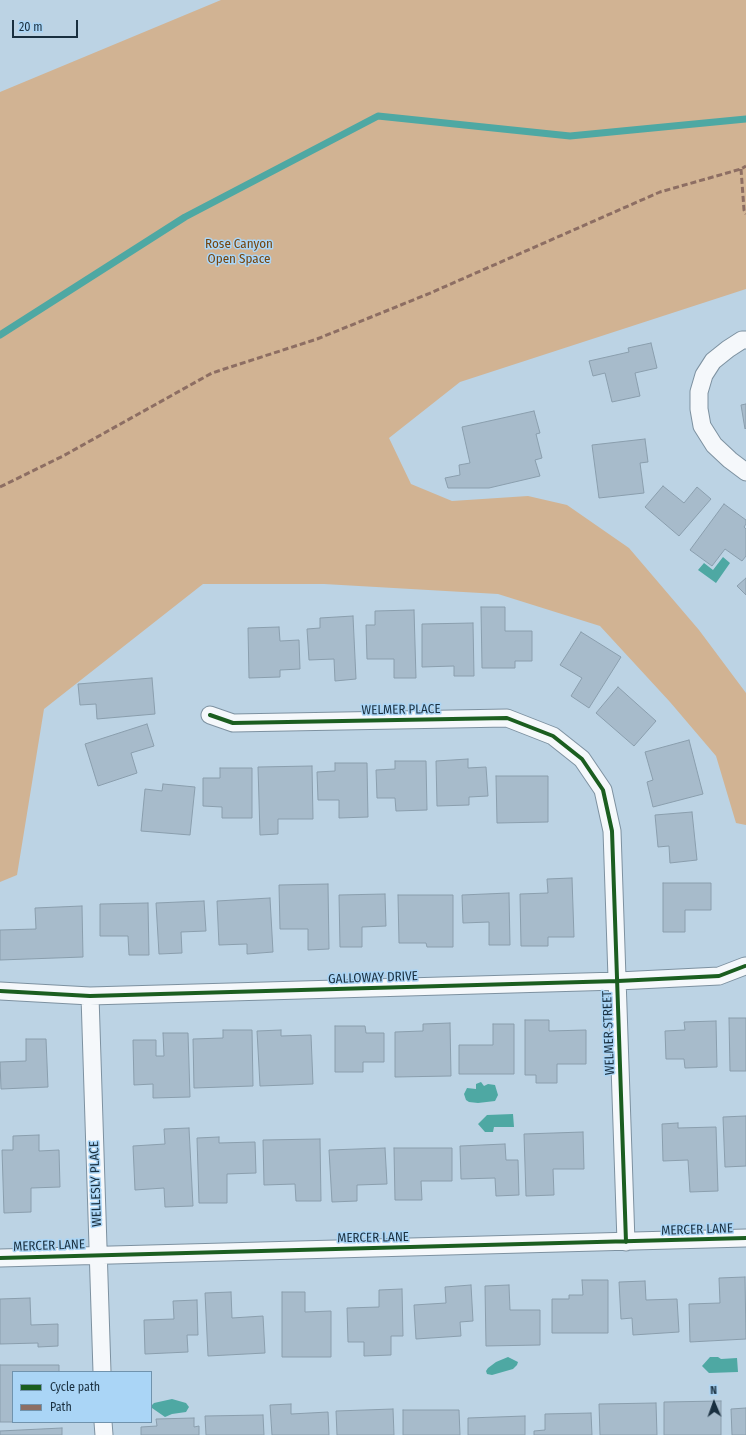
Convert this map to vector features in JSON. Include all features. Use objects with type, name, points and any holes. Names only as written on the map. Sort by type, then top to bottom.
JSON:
[{"type":"street","points":[[746,340],[728,349],[714,361],[704,375],[699,392],[699,409],[702,426],[714,445],[746,472]]},
{"type":"street","name":"WELMER PLACE","points":[[210,715],[233,723],[507,718],[553,736],[582,759]]},
{"type":"street","name":"WELMER STREET","points":[[582,759],[603,790],[612,831],[626,1242]]},
{"type":"street","name":"GALLOWAY DRIVE","points":[[0,991],[90,996],[618,981],[719,976],[744,966]]},
{"type":"street","name":"WELLESLY PLACE","points":[[90,996],[102,1371]]},
{"type":"street","name":"MERCER LANE","points":[[0,1258],[746,1238]]},
{"type":"street","points":[[103,1423],[104,1435]]},
{"type":"green space","name":"Rose Canyon Open Space","points":[[221,0],[746,0],[746,289],[460,382],[389,438],[411,484],[452,501],[528,496],[567,505],[629,548],[699,630],[746,693],[746,825],[736,823],[716,756],[670,702],[600,626],[498,594],[324,584],[203,584],[44,709],[17,875],[0,882],[0,92]]},
{"type":"shaded area","points":[[723,557],[730,563],[716,583],[698,570],[704,563],[713,570]]},
{"type":"shaded area","points":[[481,1082],[484,1086],[488,1084],[495,1085],[498,1095],[495,1101],[478,1103],[469,1102],[466,1100],[464,1094],[467,1088],[476,1089],[476,1084]]},
{"type":"shaded area","points":[[513,1114],[514,1127],[494,1127],[493,1132],[485,1132],[478,1124],[487,1115]]},
{"type":"shaded area","points":[[508,1357],[518,1362],[513,1369],[492,1375],[487,1374],[486,1371],[488,1368],[496,1362]]},
{"type":"shaded area","points":[[710,1357],[718,1357],[721,1359],[737,1358],[738,1372],[709,1373],[702,1366]]},
{"type":"shaded area","points":[[172,1399],[186,1403],[189,1407],[186,1412],[172,1414],[165,1417],[152,1408],[154,1403]]},
{"type":"building","points":[[651,343],[657,368],[635,373],[640,396],[612,402],[605,373],[593,376],[589,361],[629,352],[628,348]]},
{"type":"building","points":[[746,404],[746,428],[745,429],[741,405]]},
{"type":"building","points":[[534,411],[540,433],[536,434],[542,458],[535,460],[540,476],[489,488],[448,488],[445,478],[460,475],[459,465],[470,463],[462,427]]},
{"type":"building","points":[[645,439],[648,462],[640,463],[644,493],[599,498],[592,445]]},
{"type":"building","points":[[663,486],[684,503],[697,487],[711,499],[679,536],[645,507]]},
{"type":"building","points":[[724,504],[746,520],[744,527],[746,529],[746,556],[742,561],[725,549],[712,566],[690,550]]},
{"type":"building","points":[[746,578],[746,595],[737,586]]},
{"type":"building","points":[[481,607],[505,607],[505,631],[532,631],[532,661],[515,661],[515,668],[482,668]]},
{"type":"building","points":[[414,610],[416,678],[394,678],[394,659],[367,659],[366,625],[375,625],[375,611]]},
{"type":"building","points":[[353,616],[356,679],[335,681],[334,659],[309,660],[307,629],[320,628],[320,618]]},
{"type":"building","points":[[473,623],[474,676],[454,676],[454,666],[422,667],[422,624]]},
{"type":"building","points":[[279,627],[280,641],[299,640],[300,669],[280,670],[280,677],[249,678],[248,628]]},
{"type":"building","points":[[581,632],[621,657],[589,708],[571,696],[582,678],[560,665]]},
{"type":"building","points":[[152,678],[155,714],[97,719],[96,704],[80,705],[78,684]]},
{"type":"building","points":[[618,687],[656,721],[634,746],[596,713]]},
{"type":"building","points":[[147,724],[154,746],[131,753],[137,773],[98,786],[85,744]]},
{"type":"building","points":[[689,740],[703,794],[653,807],[647,782],[653,780],[645,752]]},
{"type":"building","points":[[468,759],[468,768],[486,767],[488,796],[469,797],[469,805],[437,806],[436,761]]},
{"type":"building","points":[[395,761],[426,761],[427,810],[396,811],[395,798],[377,798],[376,770],[395,769]]},
{"type":"building","points":[[335,763],[367,763],[368,817],[339,818],[339,800],[318,800],[317,772],[335,771]]},
{"type":"building","points":[[312,766],[313,819],[278,819],[278,834],[260,835],[258,767]]},
{"type":"building","points":[[220,768],[252,768],[252,818],[222,818],[222,807],[203,806],[203,778],[220,778]]},
{"type":"building","points":[[496,776],[548,776],[548,822],[497,823]]},
{"type":"building","points":[[163,784],[195,787],[190,835],[141,831],[145,789],[162,791]]},
{"type":"building","points":[[692,812],[697,860],[670,863],[669,846],[658,847],[655,815]]},
{"type":"building","points":[[572,878],[574,937],[548,937],[548,946],[521,946],[520,894],[548,893],[547,879]]},
{"type":"building","points":[[663,883],[711,883],[711,910],[685,910],[685,932],[663,932]]},
{"type":"building","points":[[328,884],[329,949],[308,950],[308,929],[280,929],[279,885]]},
{"type":"building","points":[[509,893],[510,945],[489,945],[489,922],[463,923],[462,895]]},
{"type":"building","points":[[385,894],[386,926],[362,927],[362,947],[340,947],[339,895]]},
{"type":"building","points":[[398,895],[453,895],[453,947],[427,947],[426,943],[399,943]]},
{"type":"building","points":[[270,898],[273,952],[247,954],[247,944],[219,945],[217,901]]},
{"type":"building","points":[[204,901],[206,931],[181,932],[182,953],[159,954],[156,903]]},
{"type":"building","points":[[148,903],[149,955],[129,955],[128,936],[100,936],[100,904]]},
{"type":"building","points":[[82,906],[83,957],[0,960],[0,930],[36,929],[35,908]]},
{"type":"building","points":[[729,1018],[746,1018],[746,1071],[730,1071]]},
{"type":"building","points":[[525,1020],[549,1020],[549,1031],[586,1030],[586,1064],[557,1064],[557,1083],[536,1083],[536,1075],[525,1075]]},
{"type":"building","points":[[716,1021],[717,1067],[685,1068],[684,1059],[666,1059],[665,1031],[685,1030],[684,1022]]},
{"type":"building","points":[[450,1023],[451,1076],[395,1077],[395,1032],[423,1031],[423,1024]]},
{"type":"building","points":[[493,1024],[514,1024],[514,1074],[459,1074],[459,1045],[493,1045]]},
{"type":"building","points":[[335,1026],[365,1026],[366,1033],[384,1033],[384,1062],[363,1062],[363,1072],[335,1072]]},
{"type":"building","points":[[223,1030],[252,1030],[253,1086],[194,1088],[193,1039],[223,1038]]},
{"type":"building","points":[[281,1030],[281,1036],[311,1035],[313,1084],[260,1086],[257,1031]]},
{"type":"building","points":[[163,1033],[188,1033],[190,1097],[153,1098],[153,1084],[134,1085],[133,1040],[156,1040],[156,1056],[164,1056]]},
{"type":"building","points":[[26,1039],[46,1039],[48,1087],[1,1089],[0,1062],[26,1061]]},
{"type":"building","points":[[746,1116],[746,1166],[725,1167],[723,1117]]},
{"type":"building","points":[[678,1123],[678,1128],[716,1127],[718,1191],[690,1192],[688,1160],[663,1161],[662,1124]]},
{"type":"building","points":[[189,1128],[193,1206],[165,1207],[164,1188],[135,1190],[133,1146],[165,1144],[164,1129]]},
{"type":"building","points":[[583,1132],[584,1169],[553,1169],[554,1195],[526,1196],[524,1134]]},
{"type":"building","points":[[39,1135],[39,1151],[59,1150],[60,1187],[31,1188],[31,1212],[4,1213],[2,1150],[13,1150],[13,1136]]},
{"type":"building","points":[[219,1137],[219,1143],[255,1142],[256,1173],[227,1174],[227,1203],[199,1203],[197,1138]]},
{"type":"building","points":[[320,1139],[321,1201],[296,1201],[295,1184],[264,1185],[263,1140]]},
{"type":"building","points":[[505,1144],[506,1160],[518,1160],[519,1195],[496,1196],[495,1178],[461,1179],[460,1146]]},
{"type":"building","points":[[385,1148],[387,1184],[357,1185],[357,1201],[332,1202],[329,1150]]},
{"type":"building","points":[[394,1148],[452,1148],[452,1181],[421,1181],[422,1200],[395,1200]]},
{"type":"building","points":[[745,1277],[746,1339],[690,1342],[689,1304],[720,1303],[719,1278]]},
{"type":"building","points":[[582,1280],[608,1280],[608,1333],[552,1333],[552,1299],[569,1299],[569,1295],[583,1295]]},
{"type":"building","points":[[645,1281],[646,1300],[677,1299],[679,1332],[633,1335],[632,1318],[621,1319],[619,1282]]},
{"type":"building","points":[[471,1285],[473,1321],[460,1322],[461,1336],[416,1339],[414,1305],[446,1303],[445,1287]]},
{"type":"building","points":[[509,1285],[510,1310],[540,1310],[540,1345],[486,1346],[485,1286]]},
{"type":"building","points":[[402,1289],[403,1336],[391,1336],[391,1355],[364,1356],[364,1342],[348,1342],[347,1308],[379,1307],[379,1290]]},
{"type":"building","points":[[231,1292],[232,1318],[263,1316],[265,1353],[208,1356],[205,1293]]},
{"type":"building","points":[[282,1292],[305,1292],[305,1312],[331,1311],[331,1357],[282,1357]]},
{"type":"building","points":[[30,1298],[31,1325],[58,1324],[58,1346],[38,1347],[38,1343],[0,1344],[0,1299]]},
{"type":"building","points":[[197,1300],[198,1335],[187,1335],[188,1352],[145,1354],[144,1320],[174,1319],[173,1301]]},
{"type":"building","points":[[0,1365],[59,1365],[59,1371],[12,1371],[12,1422],[0,1422]]},
{"type":"building","points":[[721,1401],[721,1435],[664,1435],[664,1402]]},
{"type":"building","points":[[656,1403],[657,1435],[600,1435],[599,1404]]},
{"type":"building","points":[[291,1404],[291,1414],[328,1412],[329,1435],[272,1435],[270,1405]]},
{"type":"building","points":[[746,1408],[746,1435],[732,1435],[731,1409]]},
{"type":"building","points":[[393,1409],[394,1435],[337,1435],[336,1411]]},
{"type":"building","points":[[403,1410],[459,1410],[460,1435],[403,1435]]},
{"type":"building","points":[[591,1413],[592,1435],[534,1435],[534,1431],[545,1430],[545,1414]]},
{"type":"building","points":[[263,1415],[264,1435],[206,1435],[205,1416]]},
{"type":"building","points":[[525,1416],[525,1435],[468,1435],[468,1418]]},
{"type":"building","points":[[194,1418],[194,1427],[199,1426],[199,1435],[141,1435],[141,1427],[157,1426],[156,1419]]},
{"type":"building","points":[[62,1428],[62,1435],[0,1435],[0,1431]]},
{"type":"waterway","points":[[0,335],[185,217],[378,116],[570,136],[746,119]]},
{"type":"marked path","points":[[0,487],[63,456],[212,373],[317,339],[428,294],[660,192],[741,169],[746,166]]},
{"type":"marked path","points":[[741,169],[744,210],[746,214]]},
{"type":"cycle path","points":[[210,715],[233,723],[507,718],[553,736],[582,759],[603,790],[612,831],[626,1242]]},
{"type":"cycle path","points":[[0,991],[90,996],[618,981],[719,976],[745,966]]},
{"type":"cycle path","points":[[0,1258],[746,1238]]}]
